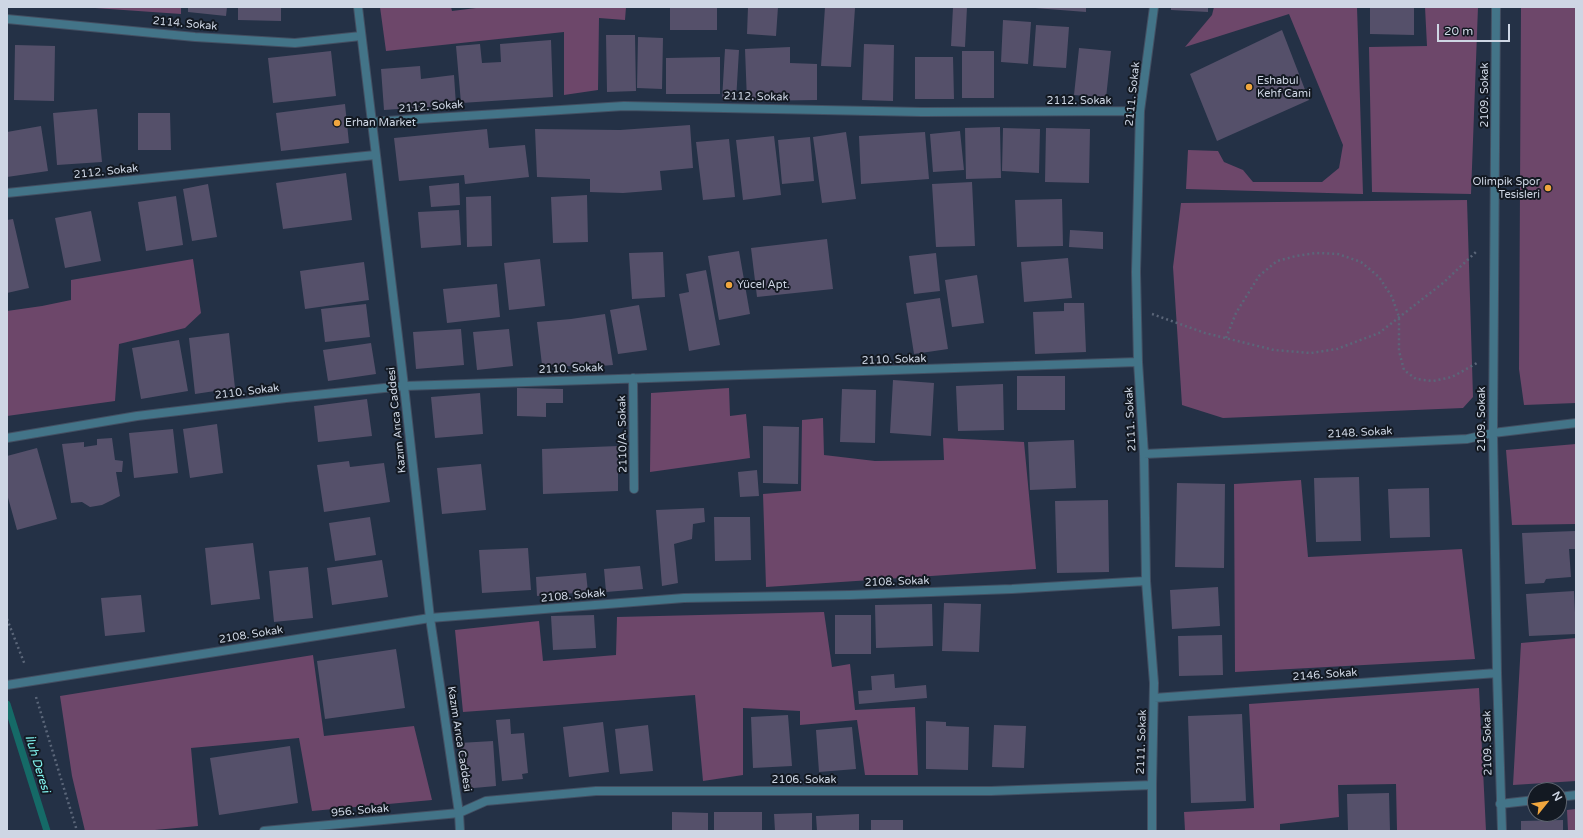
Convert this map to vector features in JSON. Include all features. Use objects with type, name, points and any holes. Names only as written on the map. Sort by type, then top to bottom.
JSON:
[{"type":"street","name":"Kazım Arıca Caddesi","points":[[358,7],[404,386],[430,618],[459,814],[460,831]]},
{"type":"street","name":"2111. Sokak","points":[[1152,831],[1154,698],[1146,581],[1144,454],[1138,362],[1136,272],[1140,111],[1154,7]]},
{"type":"street","name":"2109. Sokak","points":[[1496,7],[1493,433],[1497,673],[1502,831]]},
{"type":"street","name":"2114. Sokak","points":[[7,19],[195,37],[296,43],[361,36]]},
{"type":"street","name":"2112. Sokak","points":[[371,122],[624,106],[922,112],[1140,111]]},
{"type":"street","name":"2112. Sokak","points":[[7,193],[375,154]]},
{"type":"street","name":"2110. Sokak","points":[[7,438],[137,416],[286,398],[404,386],[1138,362]]},
{"type":"street","name":"2110/A. Sokak","points":[[633,378],[634,489]]},
{"type":"street","name":"2148. Sokak","points":[[1144,454],[1467,439],[1493,433],[1576,424]]},
{"type":"street","name":"2108. Sokak","points":[[7,685],[430,618],[684,598],[850,595],[1012,589],[1146,581]]},
{"type":"street","name":"2146. Sokak","points":[[1154,698],[1497,673]]},
{"type":"street","name":"2106. Sokak","points":[[459,814],[486,801],[596,791],[991,791],[1152,784]]},
{"type":"street","points":[[1500,804],[1527,801]]},
{"type":"street","name":"956. Sokak","points":[[264,831],[459,814]]},
{"type":"path","points":[[1137,309],[1205,333],[1274,350],[1311,353],[1337,348],[1379,332],[1443,283],[1494,234]]},
{"type":"path","points":[[1226,338],[1236,313],[1259,276],[1277,261],[1316,253],[1338,254],[1361,262],[1379,277],[1392,297],[1399,317],[1399,351],[1404,370],[1416,379],[1433,381],[1452,377],[1493,354]]},
{"type":"path","points":[[7,619],[31,682],[63,779],[78,831]]},
{"type":"shaded area","points":[[181,7],[181,14],[95,8]]},
{"type":"shaded area","points":[[380,7],[451,7],[452,11],[484,7],[626,7],[625,20],[599,18],[598,90],[564,95],[564,32],[386,51]]},
{"type":"shaded area","points":[[1214,7],[1357,7],[1363,194],[1186,189],[1188,150],[1218,151],[1224,162],[1243,170],[1253,182],[1322,182],[1339,168],[1343,145],[1289,14],[1185,47],[1212,15]]},
{"type":"shaded area","points":[[1425,7],[1478,7],[1471,194],[1372,192],[1369,47],[1427,46]]},
{"type":"shaded area","name":"Olimpik Spor Tesisleri","points":[[1521,7],[1576,7],[1576,403],[1524,405],[1519,369]]},
{"type":"shaded area","points":[[1467,200],[1473,397],[1463,408],[1223,418],[1182,405],[1173,267],[1181,203]]},
{"type":"shaded area","points":[[193,259],[201,313],[185,328],[119,344],[115,401],[7,416],[7,311],[71,300],[71,280]]},
{"type":"shaded area","points":[[729,388],[730,416],[746,414],[750,458],[650,472],[651,393]]},
{"type":"shaded area","points":[[823,418],[824,455],[875,461],[944,460],[943,438],[1024,442],[1036,569],[766,587],[763,494],[801,491],[802,420]]},
{"type":"shaded area","points":[[1576,444],[1576,524],[1512,525],[1506,450]]},
{"type":"shaded area","points":[[1301,480],[1308,557],[1462,549],[1475,659],[1235,672],[1234,484]]},
{"type":"shaded area","points":[[824,612],[832,667],[850,664],[855,710],[915,707],[918,775],[865,775],[857,720],[800,725],[800,711],[743,708],[743,775],[703,781],[695,695],[463,712],[455,630],[539,621],[543,661],[616,655],[617,617]]},
{"type":"shaded area","points":[[1576,638],[1576,781],[1527,782],[1527,784],[1513,785],[1521,643]]},
{"type":"shaded area","points":[[313,655],[324,736],[414,726],[432,800],[312,811],[299,738],[191,748],[198,826],[144,831],[85,831],[72,776],[60,696]]},
{"type":"shaded area","points":[[1479,688],[1486,831],[1397,831],[1396,784],[1338,785],[1339,817],[1280,824],[1280,831],[1185,831],[1184,812],[1254,808],[1249,704]]},
{"type":"shaded area","points":[[1576,809],[1576,831],[1568,831],[1567,810]]},
{"type":"building","points":[[188,7],[227,7],[226,16],[188,12]]},
{"type":"building","points":[[238,7],[281,7],[281,21],[238,20]]},
{"type":"building","points":[[670,7],[717,7],[717,30],[670,30]]},
{"type":"building","points":[[748,7],[778,7],[776,36],[747,34]]},
{"type":"building","points":[[825,7],[855,8],[851,67],[821,66]]},
{"type":"building","points":[[953,7],[967,7],[965,47],[951,46]]},
{"type":"building","points":[[1086,7],[1086,12],[1035,8]]},
{"type":"building","points":[[1171,7],[1208,7],[1208,12],[1171,10]]},
{"type":"building","points":[[1370,7],[1414,7],[1414,35],[1370,34]]},
{"type":"building","points":[[1003,20],[1031,22],[1028,64],[1001,62]]},
{"type":"building","points":[[1036,25],[1069,27],[1066,68],[1033,66]]},
{"type":"building","name":"Eshabul Kehf Cami","points":[[1282,30],[1309,100],[1217,141],[1190,74]]},
{"type":"building","points":[[606,35],[635,35],[636,91],[607,92]]},
{"type":"building","points":[[638,37],[663,38],[662,89],[637,88]]},
{"type":"building","points":[[551,40],[553,97],[461,103],[456,46],[480,44],[482,63],[501,62],[500,44]]},
{"type":"building","points":[[864,44],[894,45],[893,101],[862,100]]},
{"type":"building","points":[[15,45],[55,46],[54,101],[14,100]]},
{"type":"building","points":[[790,47],[790,63],[817,64],[817,100],[747,101],[745,49]]},
{"type":"building","points":[[1079,48],[1111,51],[1106,98],[1074,95]]},
{"type":"building","points":[[725,49],[739,50],[736,101],[722,100]]},
{"type":"building","points":[[331,51],[336,96],[273,103],[268,58]]},
{"type":"building","points":[[962,51],[994,51],[994,98],[962,98]]},
{"type":"building","points":[[720,57],[720,94],[666,94],[666,58]]},
{"type":"building","points":[[915,57],[953,57],[954,99],[915,99]]},
{"type":"building","points":[[420,66],[421,79],[454,75],[456,105],[384,110],[381,69]]},
{"type":"building","points":[[345,104],[349,143],[281,151],[276,113]]},
{"type":"building","points":[[97,109],[102,162],[57,165],[53,113]]},
{"type":"building","points":[[138,113],[170,113],[171,150],[138,150]]},
{"type":"building","points":[[690,125],[693,168],[660,171],[662,190],[623,193],[590,192],[590,179],[537,177],[535,129],[620,130]]},
{"type":"building","points":[[41,126],[48,171],[7,177],[7,132]]},
{"type":"building","points":[[1000,127],[1001,178],[966,179],[965,128]]},
{"type":"building","points":[[1003,128],[1040,129],[1039,173],[1002,171]]},
{"type":"building","points":[[1046,128],[1090,129],[1089,183],[1045,182]]},
{"type":"building","points":[[487,129],[489,148],[525,145],[529,177],[465,184],[464,175],[399,181],[394,138]]},
{"type":"building","points":[[960,131],[964,170],[933,172],[930,134]]},
{"type":"building","points":[[846,132],[856,199],[822,203],[813,137]]},
{"type":"building","points":[[925,132],[929,179],[861,184],[859,136]]},
{"type":"building","points":[[774,136],[781,195],[743,200],[736,140]]},
{"type":"building","points":[[810,137],[814,181],[782,184],[778,140]]},
{"type":"building","points":[[729,139],[735,197],[703,200],[696,142]]},
{"type":"building","points":[[346,173],[352,220],[283,229],[276,183]]},
{"type":"building","points":[[972,182],[975,246],[936,247],[932,184]]},
{"type":"building","points":[[459,183],[460,205],[431,207],[429,186]]},
{"type":"building","points":[[208,184],[217,237],[192,241],[183,189]]},
{"type":"building","points":[[587,195],[588,242],[553,243],[551,197]]},
{"type":"building","points":[[176,196],[183,245],[146,251],[138,202]]},
{"type":"building","points":[[491,196],[492,246],[467,247],[466,197]]},
{"type":"building","points":[[1062,199],[1063,246],[1017,247],[1015,200]]},
{"type":"building","points":[[459,210],[461,245],[421,248],[418,212]]},
{"type":"building","points":[[91,211],[101,261],[65,268],[55,218]]},
{"type":"building","points":[[13,219],[29,288],[7,293],[7,220]]},
{"type":"building","points":[[1070,230],[1103,232],[1103,249],[1069,247]]},
{"type":"building","points":[[827,239],[833,289],[757,297],[751,248]]},
{"type":"building","name":"Yücel Apt.","points":[[739,251],[750,314],[719,320],[708,256]]},
{"type":"building","points":[[663,252],[665,297],[632,299],[629,253]]},
{"type":"building","points":[[936,253],[940,291],[914,294],[909,256]]},
{"type":"building","points":[[1068,258],[1072,298],[1024,302],[1021,262]]},
{"type":"building","points":[[540,259],[545,306],[509,310],[504,263]]},
{"type":"building","points":[[364,262],[369,300],[305,309],[300,271]]},
{"type":"building","points":[[706,270],[720,345],[689,351],[679,294],[689,292],[686,274]]},
{"type":"building","points":[[977,275],[984,323],[952,327],[945,280]]},
{"type":"building","points":[[497,284],[500,317],[447,323],[443,289]]},
{"type":"building","points":[[940,298],[948,349],[914,354],[906,303]]},
{"type":"building","points":[[1064,303],[1084,303],[1086,352],[1035,354],[1033,312],[1064,311]]},
{"type":"building","points":[[366,304],[370,337],[325,342],[321,309]]},
{"type":"building","points":[[639,305],[647,350],[618,354],[610,310]]},
{"type":"building","points":[[605,314],[613,365],[587,367],[542,365],[537,322]]},
{"type":"building","points":[[461,329],[464,365],[416,369],[413,332]]},
{"type":"building","points":[[509,329],[513,366],[477,370],[473,332]]},
{"type":"building","points":[[229,333],[235,388],[195,394],[189,338]]},
{"type":"building","points":[[179,340],[188,391],[141,399],[132,348]]},
{"type":"building","points":[[371,343],[376,374],[328,381],[323,350]]},
{"type":"building","points":[[1017,376],[1065,376],[1065,410],[1017,410]]},
{"type":"building","points":[[893,380],[934,383],[931,436],[890,433]]},
{"type":"building","points":[[1003,384],[1004,430],[958,431],[956,386]]},
{"type":"building","points":[[517,388],[563,389],[563,403],[546,403],[546,417],[517,416]]},
{"type":"building","points":[[842,389],[876,390],[875,443],[840,442]]},
{"type":"building","points":[[480,393],[483,434],[435,438],[431,397]]},
{"type":"building","points":[[367,399],[372,436],[318,442],[314,406]]},
{"type":"building","points":[[217,424],[223,473],[190,478],[183,429]]},
{"type":"building","points":[[763,426],[799,427],[798,484],[763,483]]},
{"type":"building","points":[[173,429],[178,473],[134,478],[129,433]]},
{"type":"building","points":[[112,438],[115,460],[123,461],[122,472],[116,472],[120,496],[102,505],[90,507],[82,502],[71,503],[62,444],[84,442],[84,447],[97,445],[97,439]]},
{"type":"building","points":[[1074,440],[1076,488],[1030,490],[1028,442]]},
{"type":"building","points":[[618,446],[618,491],[543,494],[542,449]]},
{"type":"building","points":[[37,448],[57,519],[17,530],[7,494],[7,456]]},
{"type":"building","points":[[349,461],[350,467],[384,463],[390,502],[324,512],[317,465]]},
{"type":"building","points":[[481,464],[486,510],[442,514],[437,468]]},
{"type":"building","points":[[757,470],[759,496],[740,497],[738,472]]},
{"type":"building","points":[[1359,477],[1361,541],[1316,542],[1314,478]]},
{"type":"building","points":[[1177,483],[1225,484],[1224,568],[1175,567]]},
{"type":"building","points":[[1429,488],[1430,537],[1390,538],[1388,489]]},
{"type":"building","points":[[1108,500],[1109,572],[1057,573],[1055,501]]},
{"type":"building","points":[[704,508],[705,522],[693,524],[692,539],[674,544],[678,583],[662,586],[656,510]]},
{"type":"building","points":[[370,517],[376,555],[335,561],[329,523]]},
{"type":"building","points":[[714,517],[750,517],[751,560],[715,561]]},
{"type":"building","points":[[1575,531],[1576,549],[1569,549],[1571,577],[1546,579],[1544,583],[1525,584],[1522,533]]},
{"type":"building","points":[[253,543],[260,599],[211,605],[205,548]]},
{"type":"building","points":[[528,548],[531,590],[482,593],[479,550]]},
{"type":"building","points":[[382,560],[388,597],[332,605],[327,568]]},
{"type":"building","points":[[640,566],[643,589],[606,592],[604,569]]},
{"type":"building","points":[[308,567],[313,618],[274,622],[269,571]]},
{"type":"building","points":[[586,573],[588,592],[537,596],[536,577]]},
{"type":"building","points":[[1218,587],[1220,626],[1172,629],[1170,590]]},
{"type":"building","points":[[1574,591],[1576,634],[1529,636],[1526,594]]},
{"type":"building","points":[[141,595],[145,632],[105,636],[101,598]]},
{"type":"building","points":[[944,603],[981,604],[979,652],[942,651]]},
{"type":"building","points":[[932,604],[933,646],[876,648],[875,605]]},
{"type":"building","points":[[594,615],[596,648],[553,650],[551,616]]},
{"type":"building","points":[[835,615],[871,615],[871,654],[835,654]]},
{"type":"building","points":[[1222,635],[1223,675],[1179,676],[1178,636]]},
{"type":"building","points":[[396,649],[405,708],[325,719],[317,661]]},
{"type":"building","points":[[894,674],[895,688],[926,685],[927,698],[859,704],[858,691],[872,690],[871,676]]},
{"type":"building","points":[[1242,714],[1246,801],[1191,803],[1188,716]]},
{"type":"building","points":[[788,715],[792,766],[753,768],[751,717]]},
{"type":"building","points":[[510,719],[511,734],[524,733],[528,773],[522,774],[523,779],[502,781],[496,720]]},
{"type":"building","points":[[926,721],[946,722],[946,726],[969,727],[968,770],[926,769]]},
{"type":"building","points":[[603,722],[609,772],[569,777],[563,727]]},
{"type":"building","points":[[648,725],[653,771],[620,774],[615,729]]},
{"type":"building","points":[[994,725],[1026,726],[1024,768],[992,767]]},
{"type":"building","points":[[852,727],[856,769],[819,772],[816,730]]},
{"type":"building","points":[[493,741],[496,786],[463,789],[459,743]]},
{"type":"building","points":[[290,746],[298,803],[219,815],[210,758]]},
{"type":"building","points":[[1389,793],[1390,831],[1348,831],[1347,794]]},
{"type":"building","points":[[672,812],[708,813],[708,831],[672,831]]},
{"type":"building","points":[[714,812],[762,812],[762,831],[714,831]]},
{"type":"building","points":[[812,813],[812,831],[775,831],[774,814]]},
{"type":"building","points":[[859,814],[859,831],[817,831],[816,816]]},
{"type":"building","points":[[871,820],[903,820],[903,831],[871,831]]},
{"type":"building","points":[[1521,821],[1563,822],[1563,831],[1521,831]]},
{"type":"waterway","name":"İluh Deresi","points":[[7,704],[47,831]]},
{"type":"place","name":"Eshabul Kehf Cami","points":[[1249,87]]},
{"type":"place","name":"Erhan Market","points":[[337,123]]},
{"type":"place","name":"Olimpik Spor Tesisleri","points":[[1548,188]]},
{"type":"place","name":"Yücel Apt.","points":[[729,285]]}]
